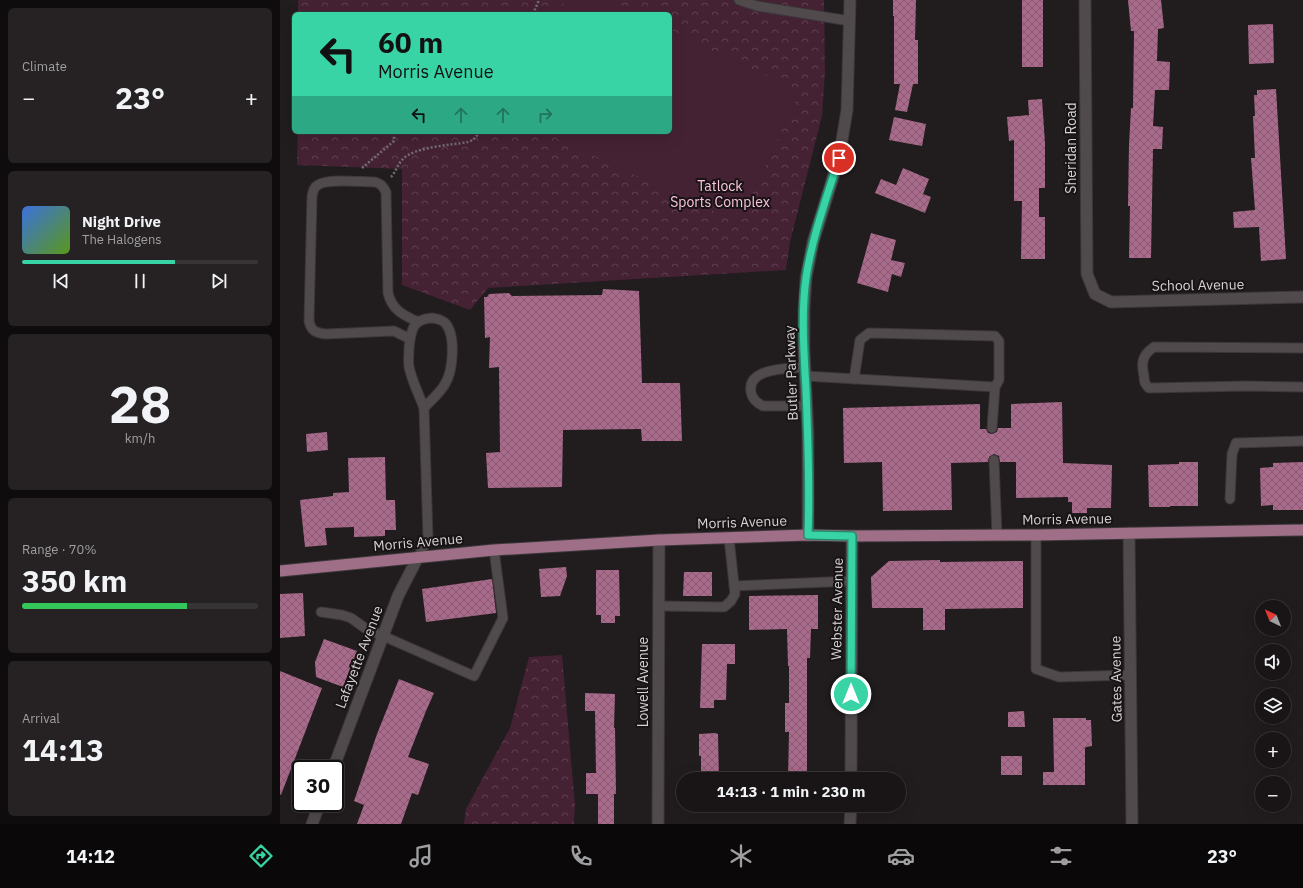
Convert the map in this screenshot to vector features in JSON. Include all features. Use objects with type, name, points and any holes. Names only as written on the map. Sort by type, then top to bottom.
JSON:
[{"type":"main road","name":"Morris Avenue","points":[[280,571],[494,550],[659,540],[808,535],[997,535],[1303,530]]},
{"type":"street","name":"Butler Parkway","points":[[808,535],[808,434],[804,310],[806,278],[813,242],[839,158],[847,110],[850,21],[848,0]]},
{"type":"street","name":"Sheridan Road","points":[[1086,0],[1087,274],[1095,294]]},
{"type":"street","name":"School Avenue","points":[[1095,294],[1111,302],[1303,297]]},
{"type":"street","name":"Gates Avenue","points":[[1128,533],[1132,824]]},
{"type":"street","name":"Webster Avenue","points":[[851,772],[852,536]]},
{"type":"street","name":"Lowell Avenue","points":[[658,824],[659,540]]},
{"type":"street","name":"Lafayette Avenue","points":[[336,760],[398,596],[418,557]]},
{"type":"street","points":[[312,824],[317,812]]},
{"type":"street","points":[[850,812],[850,824]]},
{"type":"lane","points":[[739,0],[757,6],[850,21]]},
{"type":"lane","points":[[410,339],[394,331],[326,334],[318,333],[311,327],[309,321],[312,196],[318,185],[324,182],[347,181],[376,182],[383,187],[386,192],[388,293],[390,300],[401,314],[418,322]]},
{"type":"lane","points":[[418,557],[428,538],[424,408],[409,366],[410,339],[411,332],[418,322],[424,318],[432,318],[439,319],[446,324],[450,332],[452,365],[445,384],[424,408]]},
{"type":"lane","points":[[854,379],[860,340],[869,333],[995,336],[999,341],[999,380],[996,387],[992,428]]},
{"type":"lane","points":[[1303,348],[1154,347],[1144,356],[1142,365],[1145,384],[1149,388],[1246,386],[1303,388]]},
{"type":"lane","points":[[807,406],[763,406],[758,403],[751,394],[750,389],[754,378],[764,372],[805,372],[854,379],[996,387]]},
{"type":"lane","points":[[1230,499],[1232,454],[1236,444],[1303,442]]},
{"type":"lane","points":[[994,460],[997,535]]},
{"type":"lane","points":[[1036,534],[1036,669],[1059,677],[1131,675]]},
{"type":"lane","points":[[659,606],[724,608],[735,594],[730,538]]},
{"type":"lane","points":[[321,612],[351,618],[365,628],[474,676],[503,618],[494,550]]},
{"type":"lane","points":[[734,586],[852,581]]},
{"type":"path","points":[[534,12],[539,0]]},
{"type":"path","points":[[347,181],[394,142],[394,134]]},
{"type":"path","points":[[383,187],[395,174],[398,165],[406,156],[420,150],[468,142],[474,140],[478,134]]},
{"type":"green space","name":"Tatlock Sports Complex","points":[[298,0],[824,0],[825,71],[822,116],[790,242],[786,270],[488,288],[470,310],[402,285],[402,169],[297,165],[298,134],[672,134],[672,12],[298,12]]},
{"type":"green space","points":[[565,0],[603,0],[629,12],[560,12]]},
{"type":"green space","points":[[672,32],[800,91],[739,223],[547,134],[672,134]]},
{"type":"green space","points":[[562,655],[575,805],[574,824],[464,824],[466,809],[510,728],[529,657]]},
{"type":"building","points":[[893,0],[916,0],[915,40],[918,40],[918,84],[913,84],[907,112],[895,110],[900,84],[894,84]]},
{"type":"building","points":[[1022,0],[1043,0],[1043,67],[1022,67]]},
{"type":"building","points":[[1128,0],[1161,0],[1164,28],[1158,29],[1157,61],[1170,62],[1169,90],[1155,90],[1153,126],[1163,127],[1162,149],[1153,149],[1151,258],[1129,258],[1129,145],[1131,108],[1133,108],[1134,31],[1131,31]]},
{"type":"building","points":[[1273,24],[1274,63],[1249,64],[1248,25]]},
{"type":"building","points":[[1276,89],[1286,259],[1261,261],[1259,227],[1234,228],[1233,212],[1255,210],[1251,158],[1255,158],[1253,116],[1255,116],[1254,95],[1257,95],[1257,90]]},
{"type":"building","points":[[1042,99],[1045,143],[1045,188],[1039,188],[1039,217],[1045,217],[1045,259],[1021,259],[1022,201],[1014,201],[1014,140],[1009,141],[1007,117],[1029,115],[1028,100]]},
{"type":"building","points":[[894,117],[926,124],[922,146],[889,140]]},
{"type":"building","points":[[903,168],[929,179],[923,194],[931,197],[925,213],[875,193],[881,179],[896,185]]},
{"type":"building","points":[[871,233],[896,240],[891,260],[905,263],[901,277],[892,274],[888,292],[857,283]]},
{"type":"building","points":[[603,289],[639,291],[642,383],[680,383],[682,441],[642,441],[641,429],[563,430],[562,487],[488,488],[486,453],[500,452],[499,367],[489,368],[490,337],[485,338],[484,297],[487,297],[489,294],[509,293],[512,296],[602,295]]},
{"type":"building","points":[[1062,402],[1063,463],[1112,465],[1111,508],[1087,508],[1087,513],[1072,513],[1072,502],[1068,502],[1068,497],[1016,498],[1016,462],[1000,462],[999,456],[994,454],[989,457],[988,462],[951,463],[952,510],[883,511],[882,462],[844,463],[843,408],[980,404],[980,429],[986,429],[988,433],[992,434],[997,432],[998,428],[1011,428],[1011,404]]},
{"type":"building","points":[[327,432],[328,450],[307,452],[306,434]]},
{"type":"building","points":[[385,457],[386,500],[395,500],[396,530],[385,530],[385,536],[354,537],[354,527],[325,528],[327,545],[305,547],[300,500],[333,496],[333,493],[349,492],[348,458]]},
{"type":"building","points":[[1179,462],[1198,462],[1198,506],[1149,507],[1148,465],[1179,464]]},
{"type":"building","points":[[1303,462],[1303,510],[1273,510],[1273,505],[1261,506],[1260,468],[1273,467],[1273,463]]},
{"type":"building","points":[[940,560],[940,562],[1023,561],[1023,608],[945,609],[945,630],[923,630],[923,608],[872,608],[871,577],[889,561]]},
{"type":"building","points":[[566,567],[567,576],[560,596],[541,597],[539,569]]},
{"type":"building","points":[[596,570],[619,570],[620,616],[615,616],[615,623],[601,623],[601,615],[596,615]]},
{"type":"building","points":[[684,572],[712,572],[712,596],[683,596]]},
{"type":"building","points":[[492,579],[496,613],[426,622],[422,589]]},
{"type":"building","points":[[303,593],[305,636],[280,638],[280,594]]},
{"type":"building","points":[[818,595],[818,629],[811,629],[810,658],[807,658],[807,772],[788,772],[789,732],[785,732],[785,703],[789,703],[787,629],[749,630],[749,596]]},
{"type":"building","points":[[324,639],[357,651],[343,687],[316,677],[315,662]]},
{"type":"building","points":[[702,644],[735,644],[735,664],[727,664],[726,700],[714,700],[714,708],[700,708]]},
{"type":"building","points":[[280,671],[322,688],[294,760],[292,760],[292,766],[281,795]]},
{"type":"building","points":[[399,679],[434,693],[408,757],[429,764],[418,795],[412,793],[401,824],[357,824],[364,805],[354,801],[377,734]]},
{"type":"building","points":[[585,693],[615,694],[614,728],[616,794],[614,794],[614,824],[598,824],[598,794],[586,794],[586,773],[596,773],[595,711],[585,711]]},
{"type":"building","points":[[1024,711],[1025,727],[1008,727],[1008,712]]},
{"type":"building","points":[[1053,718],[1086,718],[1086,720],[1091,720],[1092,746],[1085,748],[1085,785],[1043,785],[1043,772],[1054,772]]},
{"type":"building","points":[[699,734],[718,734],[719,772],[701,772]]},
{"type":"building","points":[[1001,756],[1022,756],[1022,775],[1001,775]]},
{"type":"route","points":[[839,158],[813,242],[806,278],[804,349],[808,434],[808,535],[852,536],[851,694]]}]
